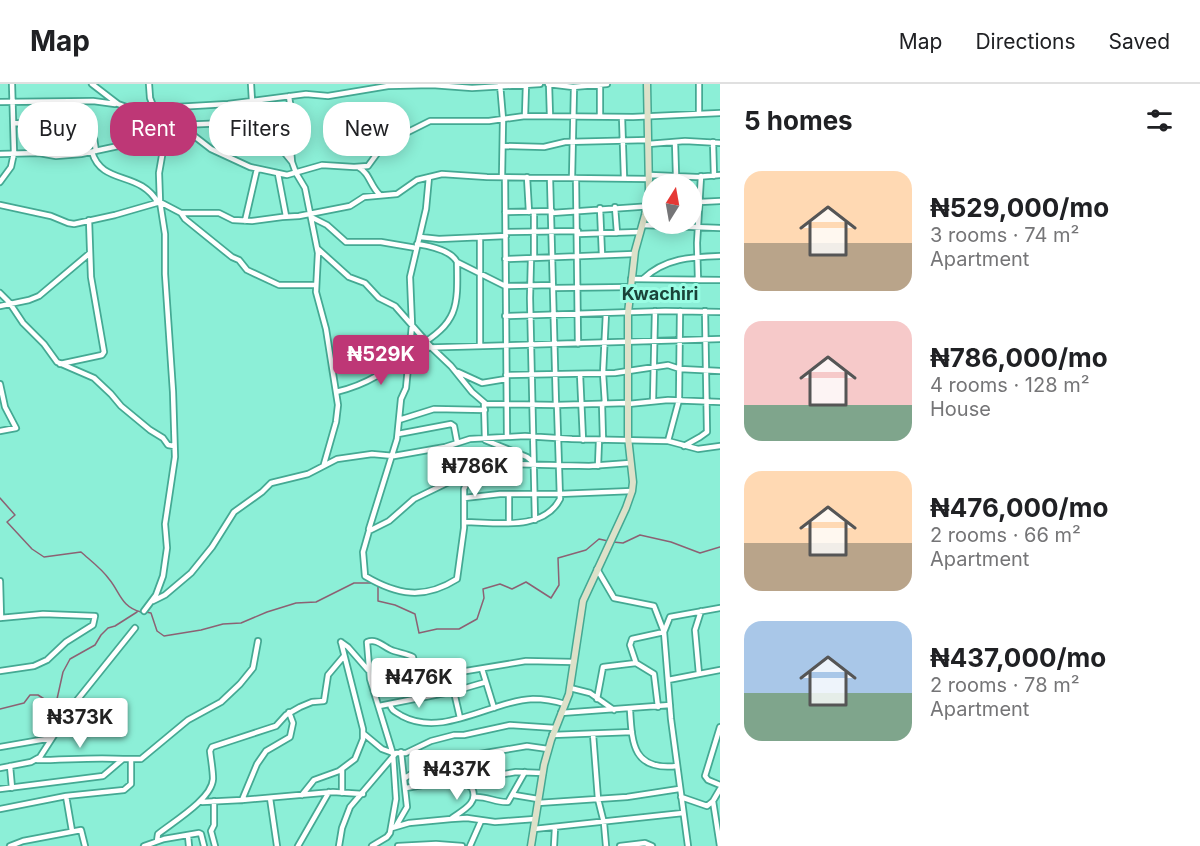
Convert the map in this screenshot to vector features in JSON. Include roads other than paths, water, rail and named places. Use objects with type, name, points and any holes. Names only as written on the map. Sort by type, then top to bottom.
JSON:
[{"type":"street","points":[[0,182],[11,167],[14,153],[12,84]]},
{"type":"street","points":[[92,84],[114,102]]},
{"type":"street","points":[[149,84],[151,102]]},
{"type":"street","points":[[251,84],[252,101]]},
{"type":"street","points":[[525,116],[526,84]]},
{"type":"street","points":[[197,105],[306,94],[328,96],[388,86],[438,85],[456,88],[540,84]]},
{"type":"street","points":[[550,116],[549,84],[574,86],[607,84]]},
{"type":"street","points":[[647,84],[650,174]]},
{"type":"street","points":[[699,84],[699,113]]},
{"type":"street","points":[[500,85],[504,119],[507,437]]},
{"type":"street","points":[[600,85],[600,116]]},
{"type":"street","points":[[574,86],[574,178],[578,211],[578,344]]},
{"type":"street","points":[[289,96],[292,118],[290,140],[292,162],[305,188],[311,215],[318,263],[316,285],[336,392],[337,417],[324,464]]},
{"type":"street","points":[[0,102],[93,101],[110,104]]},
{"type":"street","points":[[197,138],[211,149],[257,169],[278,174],[296,173],[322,165],[358,167],[371,164],[379,150],[388,141],[426,122],[525,116],[648,117],[720,113]]},
{"type":"street","points":[[622,117],[624,177]]},
{"type":"street","points":[[197,124],[251,122],[280,146],[292,162]]},
{"type":"street","points":[[14,123],[18,123]]},
{"type":"street","points":[[503,146],[544,147],[559,142],[624,141],[720,143]]},
{"type":"street","points":[[675,142],[676,174]]},
{"type":"street","points":[[702,176],[717,175],[713,142]]},
{"type":"street","points":[[0,154],[18,153]]},
{"type":"street","points":[[94,156],[95,161],[115,177],[139,183],[150,191],[159,203],[181,213],[219,213],[229,219],[245,221],[311,215],[350,206],[360,198],[399,194],[417,180],[442,174],[550,178],[642,177]]},
{"type":"street","points":[[144,611],[153,601],[161,585],[167,548],[165,531],[173,475],[173,393],[165,278],[165,234],[159,203],[159,173],[162,156]]},
{"type":"street","points":[[358,167],[366,172],[371,184],[380,195]]},
{"type":"street","points":[[245,221],[257,169]]},
{"type":"street","points":[[278,174],[286,216]]},
{"type":"street","points":[[429,177],[426,208],[410,277],[412,325],[406,388],[401,399],[398,434],[363,552],[365,575],[382,585],[419,594],[457,579],[464,522],[464,489],[472,472]]},
{"type":"street","points":[[527,177],[534,232],[530,285],[530,345],[535,520]]},
{"type":"street","points":[[464,522],[535,520],[547,514],[560,499],[550,178]]},
{"type":"street","points":[[702,204],[720,201]]},
{"type":"street","points":[[0,205],[51,216],[68,224],[159,203]]},
{"type":"street","points":[[505,212],[578,211],[642,206]]},
{"type":"street","points":[[615,207],[617,233]]},
{"type":"street","points":[[600,208],[602,255]]},
{"type":"street","points":[[181,213],[185,219],[215,241],[247,270],[279,285],[316,285]]},
{"type":"street","points":[[311,215],[327,225],[346,242],[381,242],[417,246],[448,253],[457,262],[505,285],[630,287]]},
{"type":"street","points":[[60,364],[102,355],[104,352],[92,284],[89,220]]},
{"type":"street","points":[[531,846],[548,749],[570,688],[583,601],[632,491],[628,404],[628,313],[634,254],[642,225]]},
{"type":"street","points":[[702,228],[720,228]]},
{"type":"street","points":[[420,237],[439,239],[552,231],[639,232]]},
{"type":"street","points":[[698,280],[699,234]]},
{"type":"street","points":[[480,237],[480,346]]},
{"type":"street","points":[[316,247],[349,277],[365,283],[379,298],[395,306],[456,371],[472,392],[484,402],[507,405],[628,404],[679,400],[720,402]]},
{"type":"street","points":[[0,306],[39,296],[90,253]]},
{"type":"street","points":[[506,259],[634,254]]},
{"type":"street","points":[[643,279],[658,266],[698,256],[720,256]]},
{"type":"street","points":[[336,392],[362,385],[392,367],[412,348],[427,341],[444,327],[458,301],[457,262]]},
{"type":"street","points":[[631,279],[720,280]]},
{"type":"street","points":[[0,293],[11,304],[23,323],[41,340],[53,358],[60,364],[94,378],[130,414],[163,438],[168,445],[174,446]]},
{"type":"street","points":[[668,441],[679,400],[680,311]]},
{"type":"street","points":[[684,446],[707,432],[705,311]]},
{"type":"street","points":[[654,401],[655,312]]},
{"type":"street","points":[[505,316],[720,312]]},
{"type":"street","points":[[598,466],[606,313]]},
{"type":"street","points":[[416,348],[720,339]]},
{"type":"street","points":[[456,371],[482,383],[506,377],[603,373],[668,365],[680,369],[720,371]]},
{"type":"street","points":[[580,374],[583,440]]},
{"type":"street","points":[[0,384],[5,407],[16,428],[0,431]]},
{"type":"street","points":[[484,402],[486,441],[514,452],[533,463]]},
{"type":"street","points":[[399,420],[434,409],[484,410]]},
{"type":"street","points":[[398,434],[451,424],[454,426],[457,442]]},
{"type":"street","points":[[153,601],[165,595],[202,561],[238,508],[262,492],[273,481],[308,474],[337,459],[372,454],[394,456],[485,437],[532,436],[583,440],[668,441],[698,449],[720,446]]},
{"type":"street","points":[[369,531],[386,523],[414,499],[492,461],[598,466],[630,463]]},
{"type":"street","points":[[464,498],[509,494],[632,491]]},
{"type":"street","points":[[509,494],[509,522]]},
{"type":"street","points":[[597,569],[614,598],[654,606],[664,632],[676,766],[688,846]]},
{"type":"street","points":[[0,580],[1,618],[44,614],[95,616],[93,625],[66,642],[46,660],[34,666],[0,671]]},
{"type":"street","points":[[664,632],[670,618],[720,608]]},
{"type":"street","points":[[699,674],[695,651],[695,630],[701,611]]},
{"type":"street","points":[[36,760],[94,676],[135,628]]},
{"type":"street","points":[[636,663],[630,645],[632,639],[664,632]]},
{"type":"street","points":[[394,827],[396,799],[393,754],[368,670],[367,642],[371,640],[383,644],[392,651],[412,656],[421,698]]},
{"type":"street","points":[[0,768],[36,760],[82,760],[93,757],[141,759],[188,720],[227,696],[254,668],[258,641]]},
{"type":"street","points":[[302,795],[314,780],[342,770],[357,755],[364,734],[341,642],[368,670]]},
{"type":"street","points":[[157,841],[158,834],[201,802],[213,780],[210,751],[212,747],[276,726],[290,712],[308,703],[324,701],[328,675],[344,656]]},
{"type":"street","points":[[417,675],[456,669],[466,672],[526,661],[574,662]]},
{"type":"street","points":[[597,699],[603,667],[636,663],[654,674],[658,707]]},
{"type":"street","points":[[482,669],[494,708]]},
{"type":"street","points":[[449,670],[460,718]]},
{"type":"street","points":[[668,680],[720,670]]},
{"type":"street","points":[[379,706],[455,691],[486,682]]},
{"type":"street","points":[[570,688],[585,691],[614,710]]},
{"type":"street","points":[[390,704],[392,710],[412,720],[442,722],[533,699],[565,704]]},
{"type":"street","points":[[561,713],[630,710],[670,705]]},
{"type":"street","points":[[630,710],[636,749],[646,762],[656,767],[676,766]]},
{"type":"street","points":[[242,800],[257,764],[266,751],[290,737],[293,723],[290,712]]},
{"type":"street","points":[[339,846],[348,812],[393,754],[406,753],[431,741],[454,735],[510,725],[555,728]]},
{"type":"street","points":[[681,797],[706,806],[713,801],[720,787],[705,776],[720,727]]},
{"type":"street","points":[[552,735],[632,732]]},
{"type":"street","points":[[364,734],[382,749],[393,754]]},
{"type":"street","points":[[593,734],[598,800],[604,823],[606,846]]},
{"type":"street","points":[[0,747],[52,738]]},
{"type":"street","points":[[405,778],[422,767],[438,761],[527,746],[548,749]]},
{"type":"street","points":[[372,846],[384,844],[407,810],[401,752]]},
{"type":"street","points":[[0,789],[103,776],[123,759]]},
{"type":"street","points":[[0,809],[66,796],[128,788],[131,784],[131,760]]},
{"type":"street","points":[[438,761],[472,788],[475,797]]},
{"type":"street","points":[[10,766],[12,788]]},
{"type":"street","points":[[342,770],[342,793]]},
{"type":"street","points":[[406,788],[525,772],[543,773]]},
{"type":"street","points":[[475,797],[487,797],[502,803],[508,802],[525,772]]},
{"type":"street","points":[[514,795],[538,801],[598,800],[679,789]]},
{"type":"street","points":[[201,802],[329,792],[363,794]]},
{"type":"street","points":[[298,846],[329,792]]},
{"type":"street","points":[[66,796],[72,831]]},
{"type":"street","points":[[451,819],[469,806],[475,797]]},
{"type":"street","points":[[270,798],[277,846]]},
{"type":"street","points":[[214,801],[214,825],[211,831],[215,846]]},
{"type":"street","points":[[713,801],[720,846]]},
{"type":"street","points":[[534,829],[684,813]]},
{"type":"street","points":[[394,827],[417,821],[467,818],[495,822],[535,819]]},
{"type":"street","points":[[470,846],[481,821]]},
{"type":"street","points":[[554,846],[555,828]]},
{"type":"street","points":[[10,846],[81,830],[85,846]]},
{"type":"street","points":[[144,846],[157,841],[200,834],[204,846]]},
{"type":"street","points":[[188,836],[189,846]]},
{"type":"street","points":[[44,837],[45,846]]},
{"type":"street","points":[[620,846],[645,843],[652,846]]},
{"type":"street","points":[[398,846],[436,844],[462,846]]},
{"type":"waterway","points":[[0,498],[15,515],[7,522],[32,549],[44,557],[81,552],[100,568],[125,603],[141,612]]},
{"type":"waterway","points":[[613,542],[623,543],[640,535],[671,542],[700,553],[720,547]]},
{"type":"waterway","points":[[378,585],[378,601],[395,605],[415,614],[419,633],[437,629],[459,629],[477,619],[484,598],[483,589],[500,584],[512,589],[526,582],[551,598],[559,585],[558,558],[586,550],[599,539],[608,541]]},
{"type":"waterway","points":[[146,612],[151,613],[157,631],[164,636],[223,624],[241,623],[296,603],[316,602],[354,583],[375,583]]},
{"type":"waterway","points":[[0,709],[24,703],[30,695],[38,695],[52,704],[57,699],[63,672],[70,659],[95,645],[108,628],[137,612]]},
{"type":"district","name":"Kwachiri","points":[[660,294]]}]
